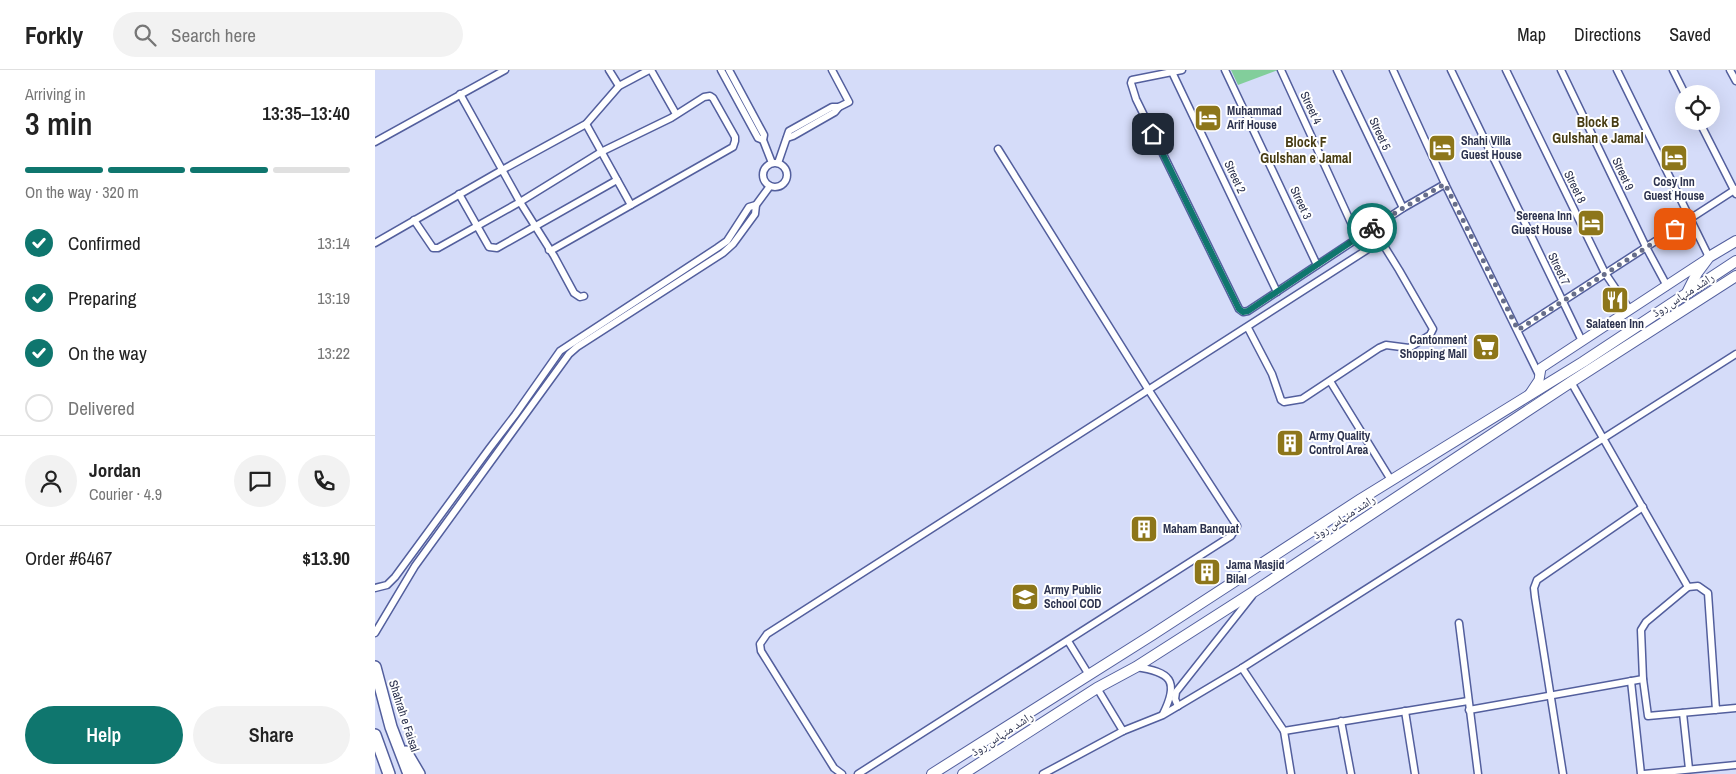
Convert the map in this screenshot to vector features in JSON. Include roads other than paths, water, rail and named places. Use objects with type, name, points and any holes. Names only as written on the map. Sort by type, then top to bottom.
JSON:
[{"type":"highway","name":"Shahrah e Faisal","points":[[375,667],[391,727],[409,774]]},
{"type":"highway","points":[[391,727],[419,774]]},
{"type":"highway","points":[[375,735],[389,774]]},
{"type":"main road","points":[[1529,395],[1539,380],[1541,368],[1736,241]]},
{"type":"main road","points":[[1687,292],[1697,273],[1709,257]]},
{"type":"main road","name":"راشد منہاس روڈ","points":[[933,774],[1391,480],[1583,362],[1736,261]]},
{"type":"main road","name":"راشد منہاس روڈ","points":[[963,774],[1097,688],[1136,667],[1736,276]]},
{"type":"main road","points":[[1633,328],[1639,331],[1671,312],[1687,308]]},
{"type":"main road","points":[[1583,362],[1597,357],[1624,342],[1629,341],[1633,343]]},
{"type":"street","points":[[375,142],[505,70]]},
{"type":"street","points":[[609,70],[619,86]]},
{"type":"street","points":[[375,243],[586,124],[619,86],[650,70],[676,114]]},
{"type":"street","points":[[721,70],[758,138],[763,140]]},
{"type":"street","points":[[729,70],[763,135],[763,140],[775,163]]},
{"type":"street","points":[[775,163],[787,138],[835,112],[839,107],[849,102],[832,70]]},
{"type":"street","points":[[1182,70],[1132,80],[1131,83],[1136,99],[1239,309],[1243,312],[1248,311],[1403,208],[1445,184]]},
{"type":"street","name":"Street 3","points":[[1225,70],[1317,265]]},
{"type":"street","name":"Street 4","points":[[1281,70],[1359,238]]},
{"type":"street","name":"Street 5","points":[[1337,70],[1403,208]]},
{"type":"street","points":[[1393,70],[1445,184],[1540,377]]},
{"type":"street","name":"Street 7","points":[[1451,70],[1582,341]]},
{"type":"street","name":"Street 8","points":[[1506,70],[1605,274],[1630,310]]},
{"type":"street","name":"Street 9","points":[[1561,70],[1646,248],[1667,286]]},
{"type":"street","points":[[1617,70],[1709,257]]},
{"type":"street","points":[[1673,70],[1680,85]]},
{"type":"street","points":[[1730,70],[1736,81]]},
{"type":"street","name":"Street 2","points":[[1172,72],[1277,292]]},
{"type":"street","points":[[460,94],[574,294],[580,297],[585,296]]},
{"type":"street","points":[[414,220],[433,248],[438,248],[520,202],[601,152],[676,114],[704,97],[710,96],[716,102],[735,138],[733,147],[549,250]]},
{"type":"street","points":[[586,124],[631,205]]},
{"type":"street","points":[[1518,330],[1735,191],[1704,130]]},
{"type":"street","points":[[858,774],[1231,536],[1237,526],[998,149]]},
{"type":"street","points":[[775,163],[783,165],[787,170],[785,182],[781,186],[775,187],[765,182],[763,176],[767,166],[775,163]]},
{"type":"street","points":[[459,194],[491,248],[497,248],[617,180]]},
{"type":"street","points":[[375,588],[387,585],[395,577],[569,354],[723,253],[733,244],[755,214],[756,205],[770,186]]},
{"type":"street","points":[[842,774],[834,768],[761,651],[760,644],[767,634],[1391,235]]},
{"type":"street","points":[[1247,328],[1272,374],[1281,400],[1284,402],[1302,399],[1379,348],[1386,346],[1409,348],[1430,335],[1433,329],[1381,241]]},
{"type":"street","points":[[1043,774],[1123,731],[1163,715],[1242,668],[1736,354]]},
{"type":"street","points":[[1330,381],[1391,480]]},
{"type":"street","points":[[1571,382],[1688,587]]},
{"type":"street","points":[[375,634],[404,583],[518,418]]},
{"type":"street","points":[[1563,774],[1534,588],[1537,580],[1643,507]]},
{"type":"street","points":[[412,553],[420,559]]},
{"type":"street","points":[[395,577],[404,583]]},
{"type":"street","points":[[1716,710],[1708,593],[1698,586],[1688,587],[1646,622],[1641,630],[1647,716],[1683,713],[1716,710],[1736,708]]},
{"type":"street","points":[[1178,706],[1175,699],[1176,692],[1257,589]]},
{"type":"street","points":[[1459,623],[1467,701],[1478,774]]},
{"type":"street","points":[[1068,641],[1089,675]]},
{"type":"street","points":[[1136,667],[1162,672],[1169,680],[1171,692],[1163,715]]},
{"type":"street","points":[[1242,668],[1285,731],[1291,774]]},
{"type":"street","points":[[1469,710],[1643,679]]},
{"type":"street","points":[[1631,681],[1642,774],[1736,765]]},
{"type":"street","points":[[1097,688],[1123,731]]},
{"type":"street","points":[[1285,731],[1467,701]]},
{"type":"street","points":[[1405,711],[1415,774]]},
{"type":"street","points":[[1683,713],[1689,769]]},
{"type":"street","points":[[1341,721],[1351,774]]},
{"type":"place","name":"Muhammad Arif House","points":[[1208,118]]},
{"type":"place","name":"Shahi Villa Guest House","points":[[1442,148]]},
{"type":"place","name":"Cosy Inn Guest House","points":[[1674,158]]},
{"type":"place","name":"Sereena Inn Guest House","points":[[1591,223]]},
{"type":"place","name":"Salateen Inn","points":[[1615,300]]},
{"type":"place","name":"Cantonment Shopping Mall","points":[[1486,347]]},
{"type":"place","name":"Army Quality Control Area","points":[[1290,443]]},
{"type":"place","name":"Maham Banquat","points":[[1144,529]]},
{"type":"place","name":"Jama Masjid Bilal","points":[[1207,572]]},
{"type":"place","name":"Army Public School COD","points":[[1025,597]]},
{"type":"district","name":"Block B Gulshan e Jamal","points":[[1598,130]]},
{"type":"district","name":"Block F Gulshan e Jamal","points":[[1306,150]]}]
